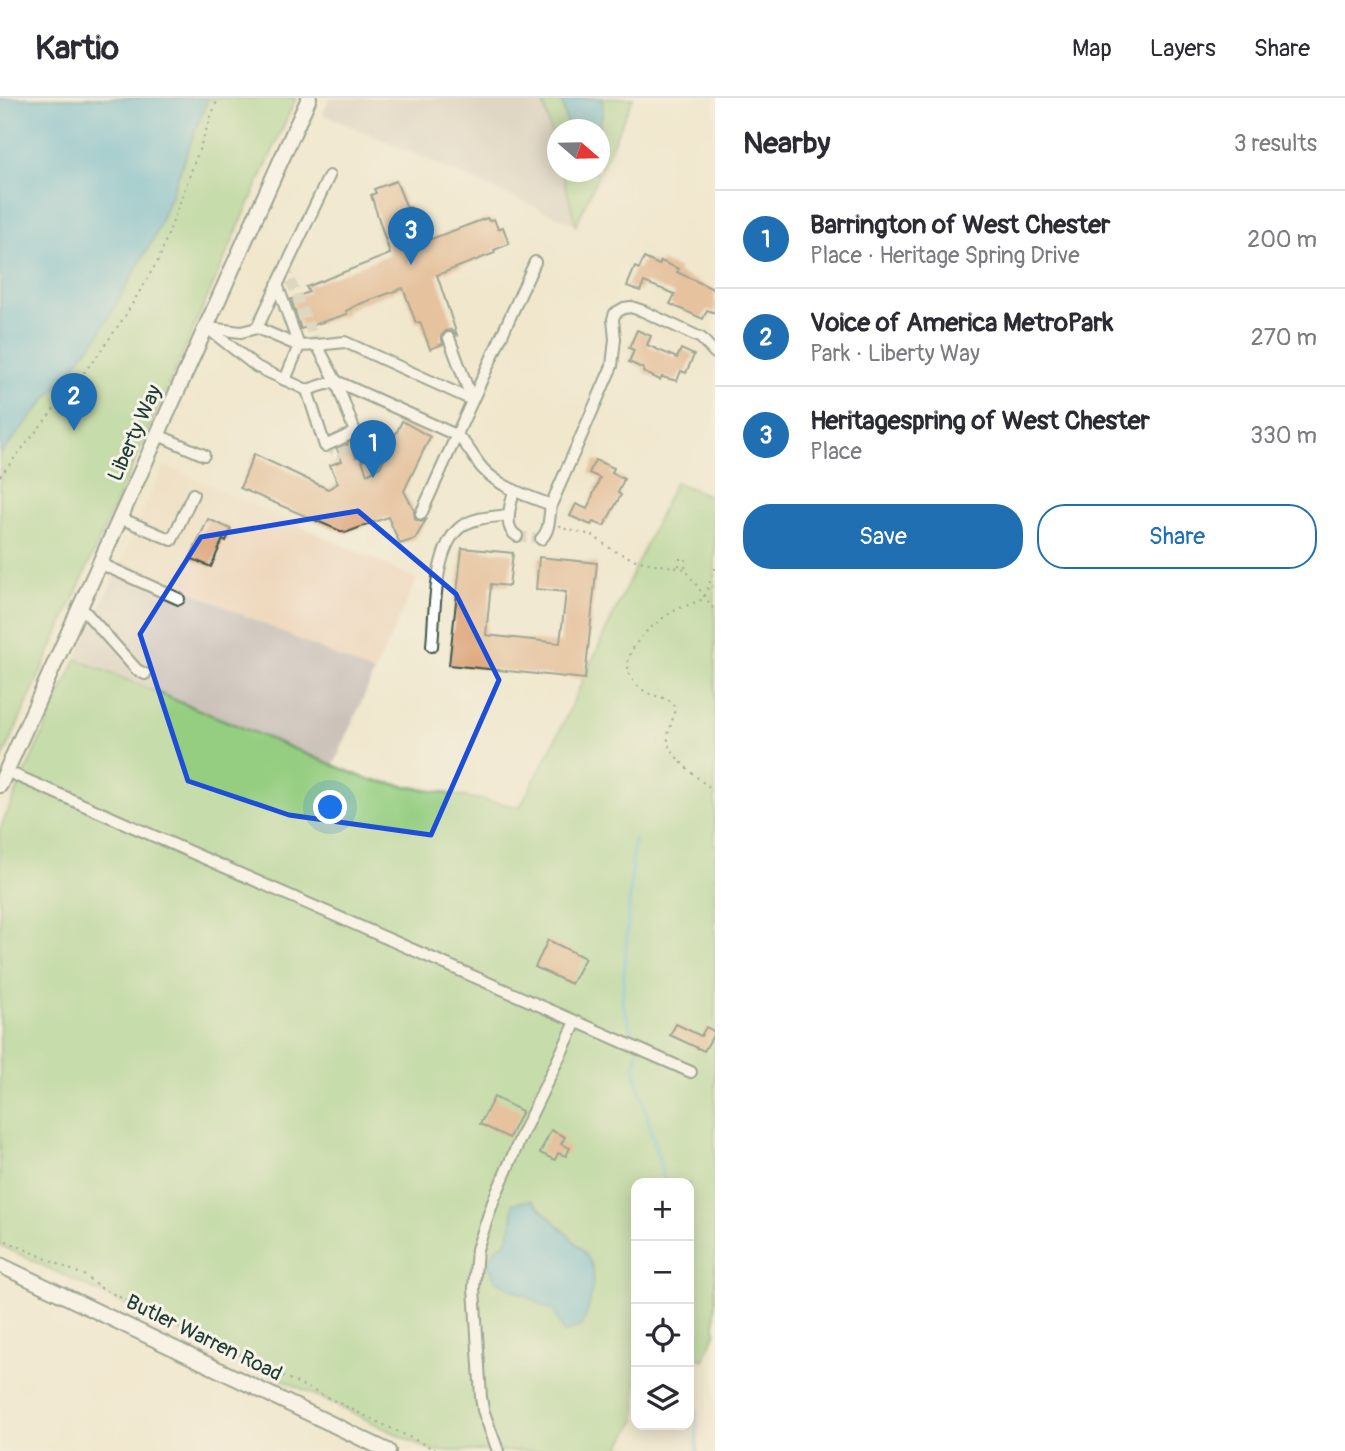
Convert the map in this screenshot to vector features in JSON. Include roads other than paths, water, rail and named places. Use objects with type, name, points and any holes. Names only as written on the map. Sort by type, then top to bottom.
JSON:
[{"type":"main road","name":"Liberty Way","points":[[3,778],[309,98]]},
{"type":"main road","name":"Butler Warren Road","points":[[0,1265],[388,1451]]},
{"type":"street","points":[[257,328],[329,176]]},
{"type":"street","points":[[421,514],[535,262]]},
{"type":"street","points":[[278,284],[299,346],[285,380]]},
{"type":"street","points":[[541,539],[546,535],[551,505],[612,366],[615,313],[631,307],[643,311],[701,338],[715,353]]},
{"type":"street","points":[[206,327],[241,332],[257,328],[299,346],[345,342],[472,400]]},
{"type":"street","points":[[206,327],[257,367],[307,390],[336,381],[456,435],[484,470],[514,490],[551,505]]},
{"type":"street","points":[[449,338],[472,400]]},
{"type":"street","points":[[307,390],[325,446],[355,432],[336,381],[317,345]]},
{"type":"street","points":[[158,435],[204,455]]},
{"type":"street","points":[[514,490],[508,524],[512,534],[517,537]]},
{"type":"street","points":[[120,518],[172,540],[193,494]]},
{"type":"street","points":[[432,646],[441,559],[450,540],[460,527],[479,518],[509,515]]},
{"type":"street","points":[[99,563],[179,600]]},
{"type":"street","points":[[80,607],[136,670],[145,674]]},
{"type":"street","points":[[3,778],[691,1072]]},
{"type":"street","points":[[498,1451],[481,1397],[474,1288],[477,1249],[494,1199],[523,1132],[576,1022]]},
{"type":"water","points":[[0,98],[208,98],[155,236],[97,338],[0,455]]},
{"type":"water","points":[[561,98],[602,98],[601,119],[566,119]]},
{"type":"water","points":[[532,1200],[575,1242],[592,1266],[589,1305],[582,1326],[564,1333],[554,1311],[495,1280],[488,1263],[496,1248],[506,1243],[512,1226],[513,1203]]},
{"type":"waterway","points":[[634,839],[622,1001],[636,1045]]},
{"type":"waterway","points":[[637,1052],[635,1071],[664,1178]]},
{"type":"waterway","points":[[694,1347],[694,1353]]},
{"type":"waterway","points":[[694,1404],[697,1451]]},
{"type":"tunnel","points":[[285,267],[317,345]]},
{"type":"tunnel","points":[[325,446],[339,453],[353,448],[355,432]]},
{"type":"tunnel","points":[[517,536],[541,539]]},
{"type":"place","name":"Heritagespring of West Chester","points":[[411,265]]},
{"type":"place","name":"Voice of America MetroPark","points":[[74,431]]},
{"type":"place","name":"Barrington of West Chester","points":[[373,478]]}]
